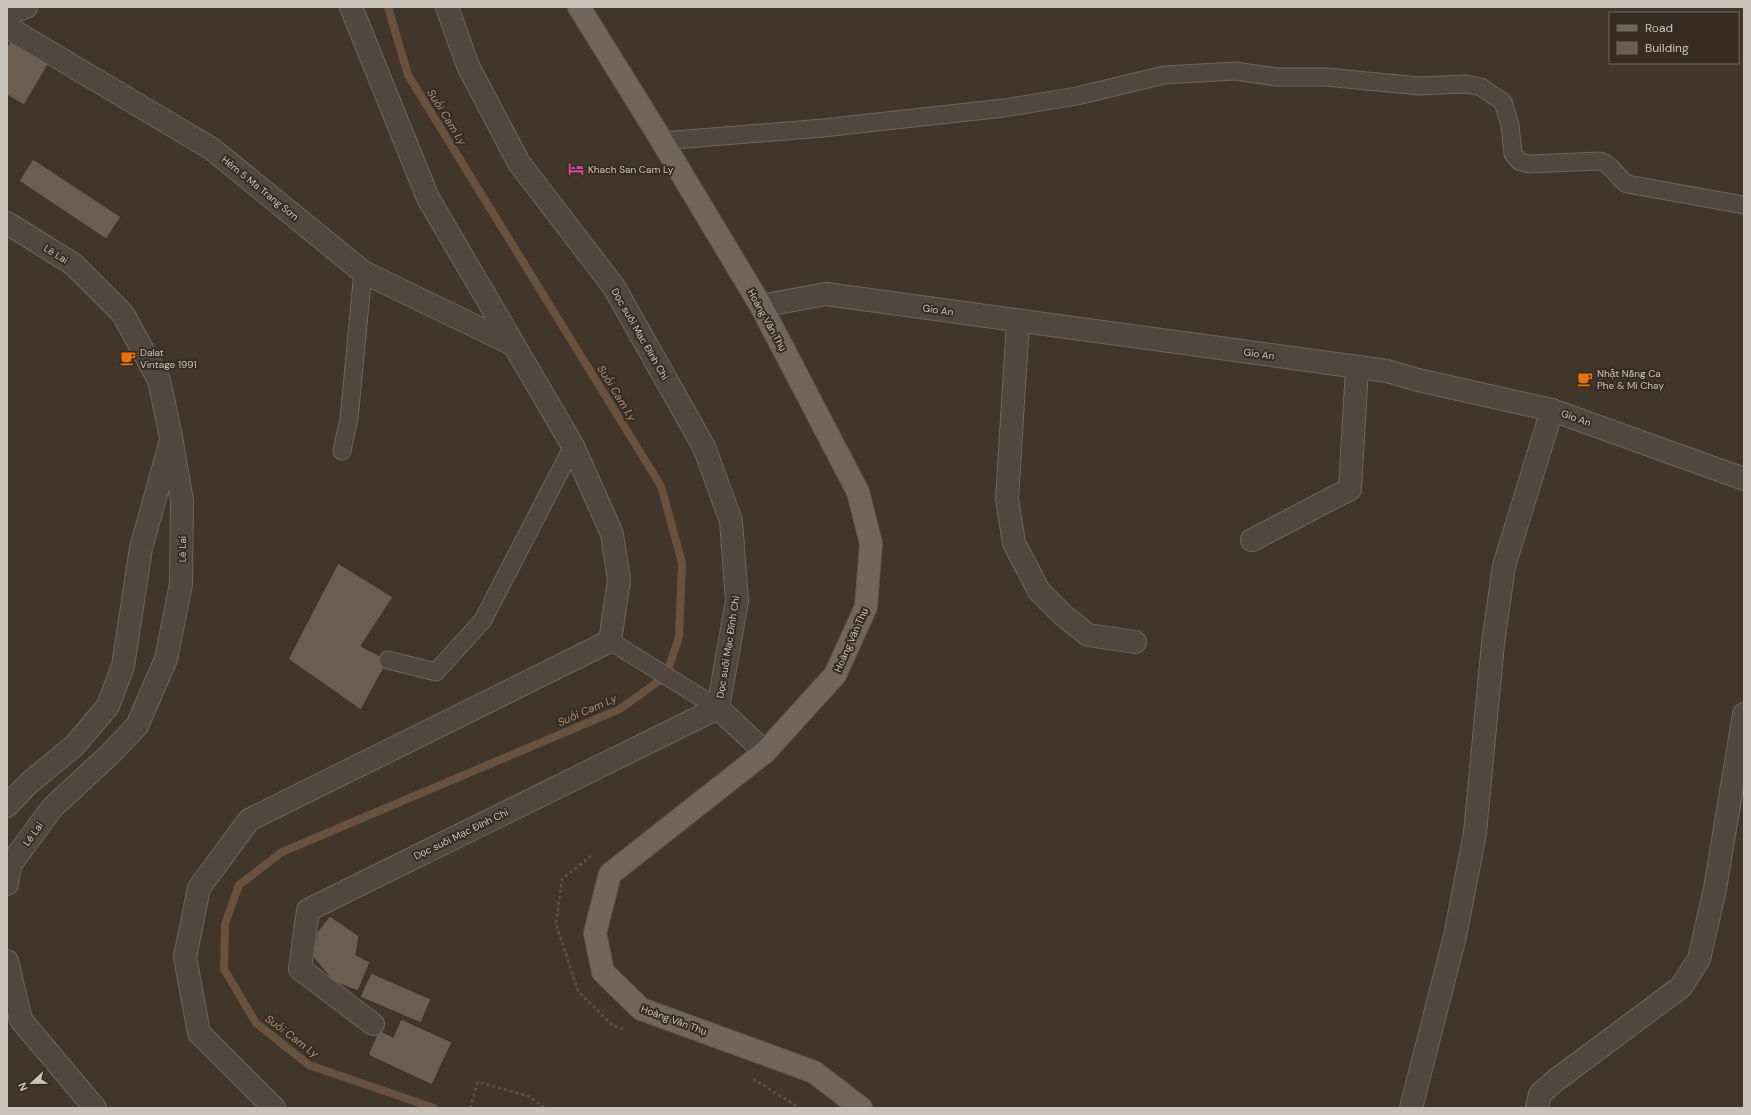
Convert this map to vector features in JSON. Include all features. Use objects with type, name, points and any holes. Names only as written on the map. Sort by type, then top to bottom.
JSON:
[{"type":"main road","name":"Hoàng Văn Thụ","points":[[580,7],[761,306],[858,492],[871,543],[866,607],[835,675],[765,752],[610,874],[595,933],[603,972],[640,1009],[814,1072],[861,1108]]},
{"type":"street","points":[[7,14],[26,7]]},
{"type":"street","points":[[274,1108],[199,1033],[185,957],[199,888],[249,820],[610,641],[619,580],[612,534],[573,446],[428,198],[351,7]]},
{"type":"street","name":"Dọc suối Mạc Đĩnh Chi","points":[[373,1024],[300,969],[308,910],[718,708],[737,601],[731,521],[704,447],[614,287],[518,163],[468,66],[447,7]]},
{"type":"street","name":"Hẻm 5 Ma Trang Sơn","points":[[7,27],[212,149],[363,272],[514,345]]},
{"type":"street","name":"Lê Lai","points":[[7,224],[73,264],[123,314],[159,380],[182,501],[181,584],[166,660],[138,726],[52,808],[10,865],[7,884]]},
{"type":"street","name":"Gio An","points":[[761,306],[826,294],[1387,371],[1418,380],[1552,410],[1744,479]]},
{"type":"street","points":[[1018,321],[1007,498],[1014,543],[1039,590],[1063,615],[1088,635],[1135,642]]},
{"type":"street","points":[[1252,540],[1350,489],[1357,368]]},
{"type":"street","points":[[1411,1108],[1455,936],[1475,833],[1493,643],[1504,566],[1552,410]]},
{"type":"street","points":[[7,806],[28,784],[75,745],[108,706],[123,666],[142,548],[171,437]]},
{"type":"street","points":[[718,708],[765,752]]},
{"type":"street","points":[[1538,1108],[1540,1094],[1556,1080],[1681,987],[1699,959],[1715,889],[1744,714]]},
{"type":"street","points":[[7,961],[21,1020],[95,1108]]},
{"type":"lane","points":[[662,141],[823,128],[1004,108],[1077,96],[1164,75],[1235,71],[1278,77],[1326,77],[1419,86],[1466,84],[1481,87],[1503,102],[1510,125],[1513,154],[1519,161],[1528,164],[1600,161],[1613,168],[1620,179],[1627,184],[1744,205]]},
{"type":"lane","points":[[342,451],[349,419],[363,272]]},
{"type":"lane","points":[[388,660],[436,672],[483,620],[573,446]]},
{"type":"lane","points":[[610,641],[718,708]]},
{"type":"path","points":[[593,854],[562,879],[556,924],[578,991],[613,1026],[628,1031]]},
{"type":"path","points":[[747,1075],[800,1108]]},
{"type":"path","points":[[470,1107],[478,1082],[528,1096],[545,1108]]},
{"type":"building","points":[[11,40],[49,63],[24,105],[7,95],[7,47]]},
{"type":"building","points":[[33,159],[121,217],[106,239],[19,181]]},
{"type":"building","points":[[338,563],[393,597],[361,646],[388,660],[361,710],[288,659]]},
{"type":"building","points":[[330,916],[359,936],[356,955],[370,962],[358,991],[334,982],[313,957],[317,932]]},
{"type":"building","points":[[371,973],[431,999],[421,1023],[360,997]]},
{"type":"building","points":[[401,1019],[452,1042],[432,1085],[368,1055],[379,1030],[393,1037]]},
{"type":"waterway","name":"Suối Cam Ly","points":[[388,7],[408,75],[661,486],[682,563],[679,637],[666,676],[620,709],[282,852],[239,885],[225,924],[224,969],[256,1023],[309,1065],[434,1108]]},
{"type":"place","name":"Khach San Cam Ly","points":[[576,169]]},
{"type":"place","name":"Dalat Vintage 1991","points":[[128,358]]},
{"type":"place","name":"Nhặt Nắng Ca Phe & Mì Chay","points":[[1585,379]]}]
